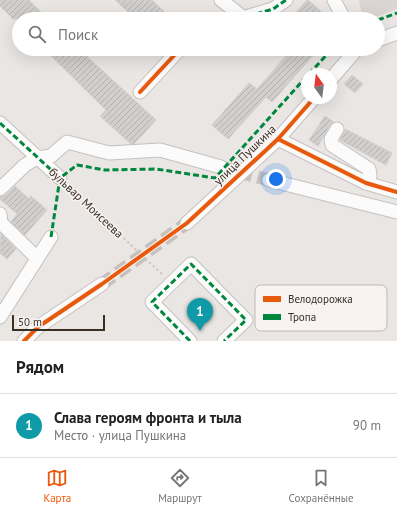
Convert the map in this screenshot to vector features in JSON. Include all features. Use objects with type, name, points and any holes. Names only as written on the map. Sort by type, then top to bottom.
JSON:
[{"type":"street","points":[[221,0],[235,12]]},
{"type":"street","points":[[263,12],[273,9],[286,0]]},
{"type":"street","points":[[334,0],[340,12]]},
{"type":"street","points":[[385,37],[397,33]]},
{"type":"street","points":[[140,92],[173,56]]},
{"type":"street","points":[[337,72],[351,56]]},
{"type":"street","name":"улица Пушкина","points":[[187,223],[278,139],[309,104]]},
{"type":"street","name":"бульвар Моисеева","points":[[0,123],[60,178]]},
{"type":"street","points":[[336,129],[330,139],[332,145],[369,168],[370,176],[366,183]]},
{"type":"street","points":[[278,139],[366,183],[397,192]]},
{"type":"street","points":[[0,189],[26,165],[37,158],[51,156],[67,142],[109,153],[160,150],[221,167]]},
{"type":"street","points":[[269,180],[397,212]]},
{"type":"street","points":[[0,220],[37,258]]},
{"type":"street","points":[[0,317],[51,237]]},
{"type":"street","points":[[190,341],[152,302],[191,264],[246,320],[224,341]]},
{"type":"street","points":[[24,341],[38,327],[102,284]]},
{"type":"shaded area","points":[[359,0],[397,0],[397,9],[385,13],[385,12],[362,12]]},
{"type":"building","points":[[0,0],[29,0],[41,12],[12,12],[12,18],[0,6]]},
{"type":"building","points":[[115,0],[152,0],[165,12],[128,12]]},
{"type":"building","points":[[308,0],[322,12],[296,12]]},
{"type":"building","points":[[51,56],[87,56],[156,120],[134,144],[131,144],[100,116],[106,110]]},
{"type":"building","points":[[286,56],[313,56],[272,102],[266,97],[228,139],[212,125],[249,83],[257,89]]},
{"type":"building","points":[[352,75],[363,84],[355,93],[344,84]]},
{"type":"building","points":[[325,116],[334,122],[330,125],[318,146],[309,140]]},
{"type":"building","points":[[345,129],[392,153],[386,165],[340,140]]},
{"type":"building","points":[[15,186],[29,199],[31,196],[47,210],[25,235],[11,222],[17,214],[0,199],[0,197],[6,195]]},
{"type":"building","points":[[1,234],[16,249],[7,259],[0,253]]},
{"type":"tunnel","points":[[221,167],[269,180]]},
{"type":"tunnel","points":[[102,284],[187,223]]},
{"type":"marked path","points":[[263,12],[273,9],[286,0]]},
{"type":"marked path","points":[[385,17],[397,13]]},
{"type":"marked path","points":[[315,68],[326,56]]},
{"type":"marked path","points":[[51,237],[60,178],[77,165],[105,170],[156,169],[215,178],[301,83]]},
{"type":"marked path","points":[[0,123],[60,178]]},
{"type":"marked path","points":[[190,341],[152,302],[191,264],[246,320],[224,341]]},
{"type":"cycle path","points":[[140,92],[173,56]]},
{"type":"cycle path","points":[[24,341],[38,327],[102,284],[187,223],[278,139],[309,104]]},
{"type":"cycle path","points":[[278,139],[366,183],[397,192]]},
{"type":"place","name":"Слава героям фронта и тыла","points":[[200,331]]}]
